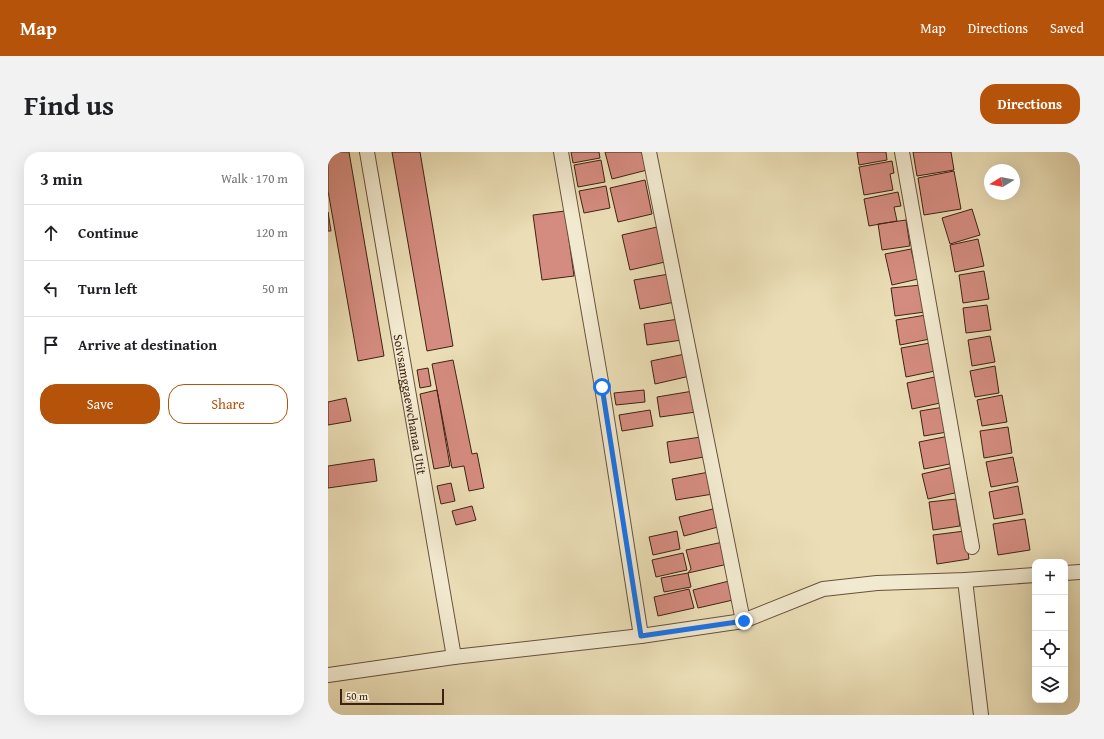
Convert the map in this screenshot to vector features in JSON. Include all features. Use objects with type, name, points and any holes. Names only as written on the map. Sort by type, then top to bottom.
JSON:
[{"type":"street","name":"Soivsamggaewchanaa Utit","points":[[368,152],[454,657]]},
{"type":"street","points":[[561,152],[602,387],[641,636]]},
{"type":"street","points":[[649,152],[744,621]]},
{"type":"street","points":[[902,152],[972,547]]},
{"type":"street","points":[[1068,573],[1080,572]]},
{"type":"street","points":[[328,675],[454,657],[641,636],[744,621],[823,589],[877,583],[965,580],[1032,575]]},
{"type":"street","points":[[965,580],[981,715]]},
{"type":"building","points":[[328,152],[349,152],[384,356],[358,361],[328,191]]},
{"type":"building","points":[[392,152],[420,152],[453,346],[427,351]]},
{"type":"building","points":[[571,152],[599,152],[600,158],[573,163]]},
{"type":"building","points":[[605,152],[642,152],[647,170],[612,179]]},
{"type":"building","points":[[857,152],[886,152],[887,160],[859,165]]},
{"type":"building","points":[[913,152],[951,152],[954,170],[917,176]]},
{"type":"building","points":[[601,160],[605,182],[578,187],[574,165]]},
{"type":"building","points":[[892,161],[894,173],[890,174],[893,190],[864,195],[859,167]]},
{"type":"building","points":[[954,171],[961,209],[924,215],[918,178]]},
{"type":"building","points":[[645,180],[652,214],[618,222],[610,188]]},
{"type":"building","points":[[606,186],[610,208],[584,213],[579,191]]},
{"type":"building","points":[[898,192],[901,206],[894,207],[897,221],[869,226],[864,199]]},
{"type":"building","points":[[972,209],[980,235],[950,244],[942,218]]},
{"type":"building","points":[[565,211],[574,276],[542,280],[533,215]]},
{"type":"building","points":[[328,212],[331,231],[328,231]]},
{"type":"building","points":[[906,220],[910,246],[882,250],[878,224]]},
{"type":"building","points":[[657,227],[665,262],[630,270],[622,235]]},
{"type":"building","points":[[978,239],[984,266],[955,272],[950,245]]},
{"type":"building","points":[[911,249],[918,279],[892,285],[885,254]]},
{"type":"building","points":[[984,271],[989,299],[963,303],[959,275]]},
{"type":"building","points":[[669,274],[675,302],[640,309],[634,280]]},
{"type":"building","points":[[921,285],[925,312],[895,316],[891,288]]},
{"type":"building","points":[[987,305],[991,330],[966,333],[963,308]]},
{"type":"building","points":[[926,315],[930,339],[900,345],[896,320]]},
{"type":"building","points":[[679,319],[682,340],[647,345],[644,324]]},
{"type":"building","points":[[990,336],[995,362],[972,366],[968,340]]},
{"type":"building","points":[[930,343],[935,371],[906,377],[901,348]]},
{"type":"building","points":[[685,354],[690,376],[655,384],[651,361]]},
{"type":"building","points":[[453,360],[472,454],[477,453],[484,488],[469,491],[464,466],[452,468],[432,364]]},
{"type":"building","points":[[995,366],[999,393],[975,397],[970,371]]},
{"type":"building","points":[[428,368],[431,386],[420,388],[417,370]]},
{"type":"building","points":[[939,376],[945,402],[912,409],[907,383]]},
{"type":"building","points":[[437,390],[450,466],[434,469],[420,394]]},
{"type":"building","points":[[644,390],[645,402],[616,405],[614,393]]},
{"type":"building","points":[[693,391],[696,412],[660,417],[657,397]]},
{"type":"building","points":[[1002,395],[1007,422],[982,426],[977,400]]},
{"type":"building","points":[[346,398],[351,421],[328,425],[328,402]]},
{"type":"building","points":[[944,407],[947,432],[924,436],[920,411]]},
{"type":"building","points":[[650,410],[653,426],[622,431],[619,415]]},
{"type":"building","points":[[1008,427],[1012,453],[984,458],[980,431]]},
{"type":"building","points":[[949,436],[955,463],[924,469],[919,442]]},
{"type":"building","points":[[701,437],[704,457],[670,463],[667,442]]},
{"type":"building","points":[[1013,457],[1018,482],[991,487],[986,462]]},
{"type":"building","points":[[374,459],[377,481],[328,488],[328,466]]},
{"type":"building","points":[[953,467],[959,492],[928,499],[922,474]]},
{"type":"building","points":[[709,472],[713,494],[676,500],[672,479]]},
{"type":"building","points":[[451,483],[455,501],[441,504],[437,486]]},
{"type":"building","points":[[1018,486],[1023,514],[994,519],[989,492]]},
{"type":"building","points":[[956,499],[960,526],[933,530],[929,502]]},
{"type":"building","points":[[472,506],[476,520],[456,525],[452,511]]},
{"type":"building","points":[[713,509],[718,527],[684,536],[679,517]]},
{"type":"building","points":[[1025,519],[1030,550],[998,555],[993,524]]},
{"type":"building","points":[[677,531],[680,549],[653,555],[649,537]]},
{"type":"building","points":[[965,531],[969,559],[937,564],[933,535]]},
{"type":"building","points":[[723,542],[728,564],[688,573],[691,569],[686,550]]},
{"type":"building","points":[[683,553],[687,570],[656,577],[652,560]]},
{"type":"building","points":[[688,573],[691,587],[664,592],[661,578]]},
{"type":"building","points":[[729,581],[733,600],[698,608],[693,590]]},
{"type":"building","points":[[689,589],[694,608],[658,616],[654,597]]},
{"type":"route","points":[[602,387],[641,636],[744,621]]}]
